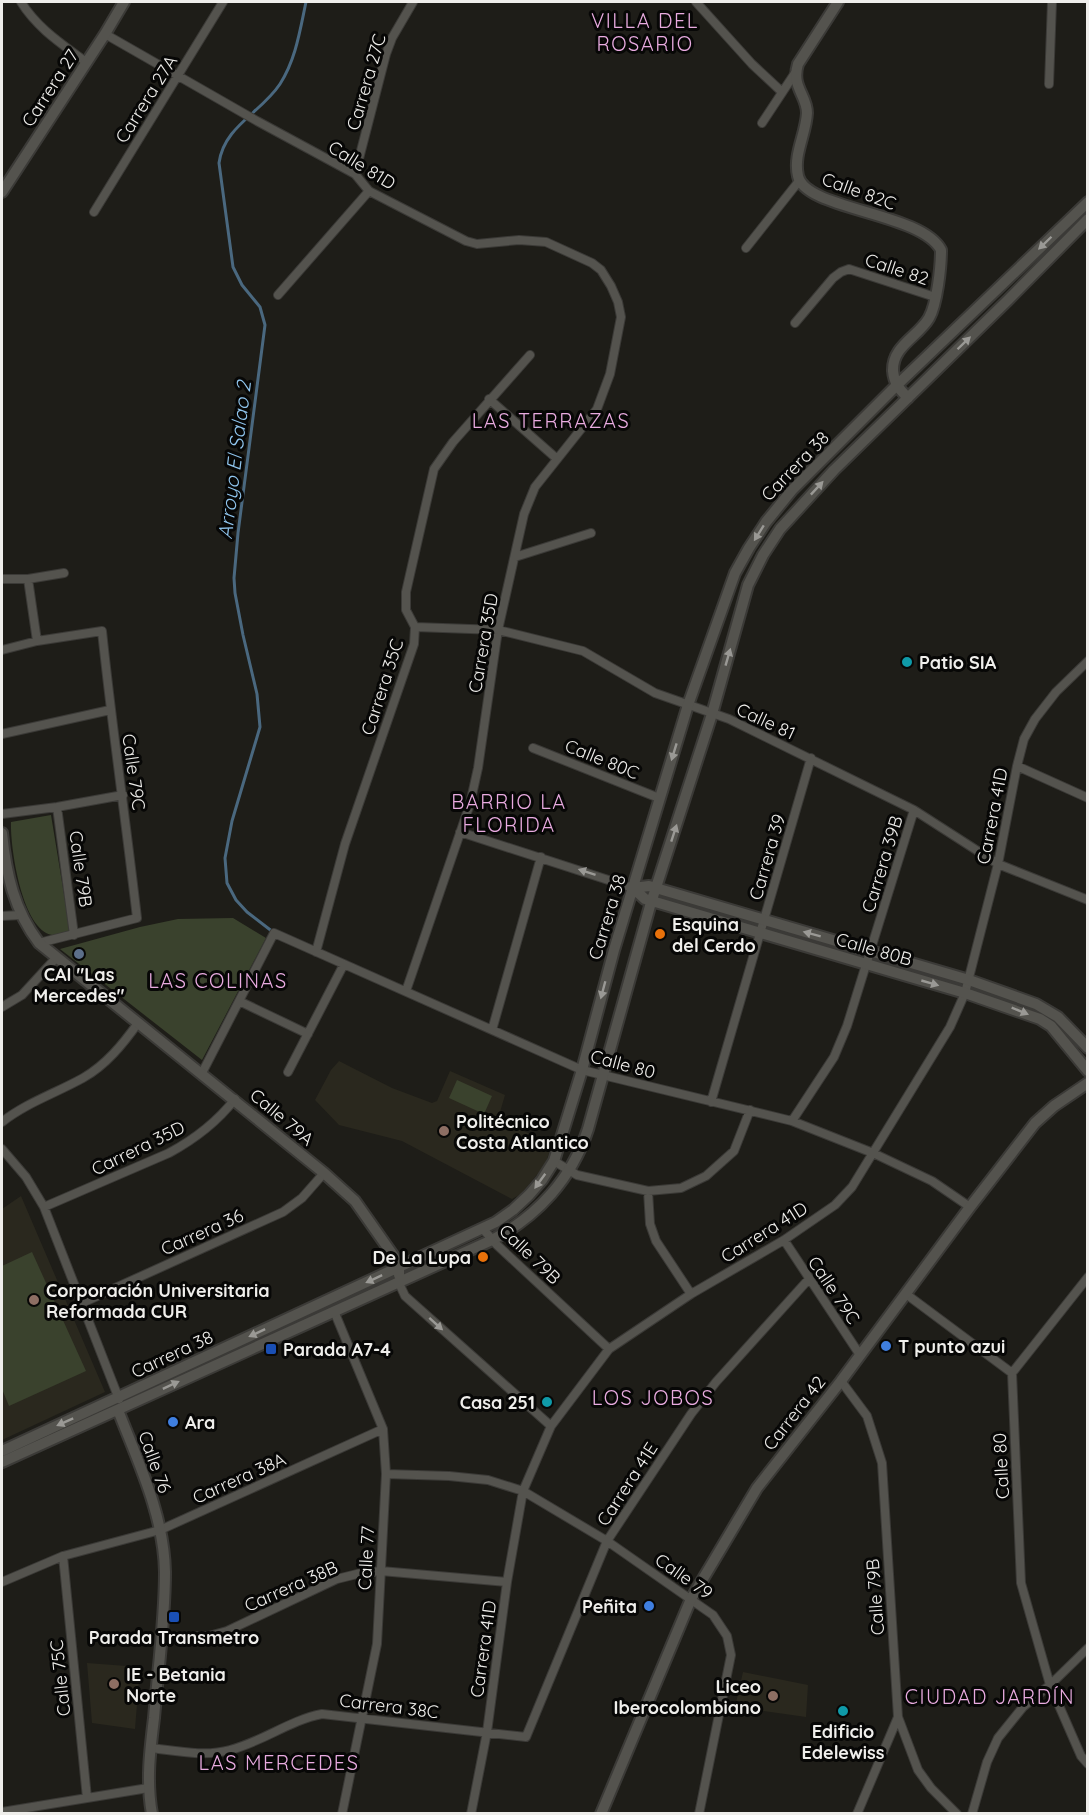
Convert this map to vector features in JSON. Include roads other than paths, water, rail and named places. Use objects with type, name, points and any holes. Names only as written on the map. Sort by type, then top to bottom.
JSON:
[{"type":"main road","name":"Carrera 27","points":[[2,192],[124,2]]},
{"type":"main road","points":[[795,73],[798,64],[838,2]]},
{"type":"main road","name":"Calle 82C","points":[[795,73],[807,114],[797,165],[799,181],[808,190],[841,204],[911,226],[927,235],[941,250],[941,269],[934,297]]},
{"type":"main road","name":"Carrera 38","points":[[2,1451],[483,1228],[513,1210],[529,1195],[554,1161],[659,798],[688,705],[735,573],[766,522],[792,490],[1088,202]]},
{"type":"main road","name":"Carrera 38","points":[[2,1462],[492,1240],[523,1221],[542,1205],[581,1151],[652,901],[712,714],[748,585],[763,555],[798,507],[1088,219]]},
{"type":"main road","points":[[908,398],[897,386],[894,374],[896,357],[927,321],[932,312],[934,297]]},
{"type":"main road","name":"Calle 79A","points":[[2,833],[11,890],[21,915],[39,943],[324,1173],[355,1202],[381,1236],[399,1268]]},
{"type":"main road","name":"Calle 80B","points":[[633,888],[649,886],[969,980],[1036,1004],[1049,1011],[1070,1028],[1088,1048]]},
{"type":"main road","name":"Calle 80B","points":[[633,888],[652,901],[965,993],[1040,1019],[1055,1031],[1088,1071]]},
{"type":"main road","name":"Carrera 42","points":[[601,1814],[691,1599],[757,1488],[841,1381],[1035,1123],[1054,1106],[1088,1083]]},
{"type":"main road","points":[[398,1281],[399,1268]]},
{"type":"main road","name":"Calle 76","points":[[118,1410],[147,1482],[160,1530],[165,1570],[162,1637],[148,1788],[152,1814]]},
{"type":"street","points":[[21,2],[31,17],[58,42],[86,62]]},
{"type":"street","name":"Carrera 27A","points":[[94,212],[223,2]]},
{"type":"street","name":"Carrera 27C","points":[[355,174],[386,54],[392,38],[413,2]]},
{"type":"street","points":[[696,2],[752,64],[782,92]]},
{"type":"street","points":[[1049,84],[1052,2]]},
{"type":"street","name":"Calle 81D","points":[[105,34],[355,174],[369,191],[466,241],[477,244],[519,240],[546,242],[592,263],[601,270],[611,286],[621,317]]},
{"type":"street","points":[[762,123],[795,73]]},
{"type":"street","points":[[746,248],[799,181]]},
{"type":"street","points":[[278,295],[369,191]]},
{"type":"street","name":"Calle 82","points":[[795,323],[834,278],[849,269],[934,297]]},
{"type":"street","name":"Carrera 35D","points":[[406,991],[470,804],[478,768],[498,630],[524,514],[535,487],[597,409],[610,374],[621,317]]},
{"type":"street","name":"Carrera 35C","points":[[316,952],[345,844],[414,644],[415,627],[406,610],[406,592],[434,469],[489,399],[530,355]]},
{"type":"street","points":[[489,399],[556,458]]},
{"type":"street","points":[[514,557],[591,533]]},
{"type":"street","points":[[2,579],[28,579],[64,573]]},
{"type":"street","points":[[2,650],[37,641],[28,579]]},
{"type":"street","name":"Calle 81","points":[[415,627],[498,630],[583,651],[655,693],[729,719],[914,810],[998,864],[1088,900]]},
{"type":"street","name":"Calle 79C","points":[[37,641],[102,631],[110,710],[123,795],[137,918],[74,934]]},
{"type":"street","name":"Carrera 41D","points":[[471,1814],[487,1732],[507,1582],[524,1491],[551,1426],[609,1349],[691,1294],[784,1240],[835,1205],[852,1187],[950,1027],[965,993],[998,864],[1024,739],[1035,719],[1056,692],[1088,661]]},
{"type":"street","points":[[2,734],[110,710]]},
{"type":"street","name":"Calle 80C","points":[[533,748],[659,798]]},
{"type":"street","name":"Carrera 39","points":[[711,1102],[810,758]]},
{"type":"street","points":[[1017,766],[1088,798]]},
{"type":"street","points":[[2,814],[123,795]]},
{"type":"street","name":"Calle 79B","points":[[57,807],[74,934]]},
{"type":"street","name":"Carrera 39B","points":[[792,1122],[834,1057],[847,1026],[914,810]]},
{"type":"street","name":"Calle 80B","points":[[460,832],[633,888]]},
{"type":"street","points":[[492,1030],[541,857]]},
{"type":"street","points":[[2,916],[21,915]]},
{"type":"street","name":"Calle 80","points":[[239,1001],[274,933],[582,1070],[750,1110],[792,1122],[873,1153],[932,1181],[970,1207]]},
{"type":"street","points":[[39,943],[74,934]]},
{"type":"street","points":[[2,1007],[22,995],[56,958]]},
{"type":"street","points":[[288,1071],[344,964]]},
{"type":"street","points":[[202,1073],[239,1001],[308,1034]]},
{"type":"street","points":[[2,1122],[17,1110],[84,1077],[101,1065],[119,1049],[138,1023]]},
{"type":"street","name":"Carrera 35D","points":[[44,1207],[188,1143],[216,1120],[235,1099]]},
{"type":"street","points":[[554,1161],[577,1174],[648,1191],[681,1188],[706,1176],[734,1151],[750,1110]]},
{"type":"street","name":"Calle 76","points":[[2,1149],[26,1177],[44,1207],[119,1398],[118,1410]]},
{"type":"street","name":"Carrera 36","points":[[82,1303],[283,1212],[302,1198],[324,1173]]},
{"type":"street","points":[[648,1191],[650,1224],[656,1241],[691,1294]]},
{"type":"street","name":"Calle 79B","points":[[483,1228],[492,1240],[609,1349]]},
{"type":"street","name":"Calle 79C","points":[[784,1240],[808,1280],[860,1355]]},
{"type":"street","points":[[906,1294],[1011,1373],[1087,1279]]},
{"type":"street","name":"Carrera 41E","points":[[526,1737],[608,1541],[691,1414],[716,1382],[808,1280]]},
{"type":"street","points":[[398,1281],[405,1296],[551,1426]]},
{"type":"street","name":"Calle 77","points":[[334,1311],[383,1429],[386,1474],[377,1644],[342,1814]]},
{"type":"street","name":"Calle 80","points":[[1011,1373],[1021,1583],[1050,1685],[1081,1756],[1088,1764]]},
{"type":"street","name":"Calle 79B","points":[[841,1381],[867,1416],[882,1462],[898,1717],[857,1814]]},
{"type":"street","name":"Carrera 38A","points":[[2,1582],[63,1556],[160,1530],[383,1429]]},
{"type":"street","points":[[386,1474],[488,1480],[524,1491]]},
{"type":"street","name":"Calle 79","points":[[524,1491],[608,1541],[691,1599],[713,1615],[726,1636],[731,1655],[699,1814]]},
{"type":"street","name":"Calle 75C","points":[[63,1556],[87,1798]]},
{"type":"street","name":"Carrera 38B","points":[[162,1637],[209,1636],[227,1630],[337,1579],[361,1573],[381,1571],[507,1582]]},
{"type":"street","points":[[972,1814],[987,1762],[998,1738],[1023,1707],[1050,1685],[1088,1648]]},
{"type":"street","name":"Carrera 38C","points":[[151,1748],[204,1754],[231,1750],[305,1718],[322,1714],[526,1737]]},
{"type":"street","points":[[898,1717],[918,1770],[931,1788],[957,1814]]},
{"type":"street","points":[[2,1812],[148,1788]]},
{"type":"waterway","name":"Arroyo El Salao 2","points":[[273,932],[247,912],[236,900],[227,883],[225,858],[232,821],[260,727],[257,694],[243,635],[234,578],[265,325],[260,307],[242,285],[233,267],[219,163],[222,150],[235,129],[280,84],[297,44],[306,2]]},
{"type":"place","name":"Patio SIA","points":[[907,662]]},
{"type":"place","name":"Esquina del Cerdo","points":[[660,934]]},
{"type":"place","name":"CAI \"Las Mercedes\"","points":[[79,954]]},
{"type":"place","name":"Politécnico Costa Atlantico","points":[[444,1131]]},
{"type":"place","name":"De La Lupa","points":[[483,1257]]},
{"type":"place","name":"Corporación Universitaria Reformada CUR","points":[[34,1300]]},
{"type":"place","name":"T punto azui","points":[[886,1346]]},
{"type":"place","name":"Parada A7-4","points":[[271,1349]]},
{"type":"place","name":"Casa 251","points":[[547,1402]]},
{"type":"place","name":"Ara","points":[[173,1422]]},
{"type":"place","name":"Peñita","points":[[649,1606]]},
{"type":"place","name":"Parada Transmetro","points":[[174,1617]]},
{"type":"place","name":"IE - Betania Norte","points":[[114,1684]]},
{"type":"place","name":"Liceo Iberocolombiano","points":[[773,1696]]},
{"type":"place","name":"Edificio Edelewiss","points":[[843,1711]]},
{"type":"district","name":"VILLA DEL ROSARIO","points":[[645,32]]},
{"type":"district","name":"LAS TERRAZAS","points":[[551,420]]},
{"type":"district","name":"BARRIO LA FLORIDA","points":[[509,812]]},
{"type":"district","name":"LAS COLINAS","points":[[218,980]]},
{"type":"district","name":"LOS JOBOS","points":[[653,1397]]},
{"type":"district","name":"CIUDAD JARDÍN","points":[[990,1696]]},
{"type":"district","name":"LAS MERCEDES","points":[[279,1762]]}]
